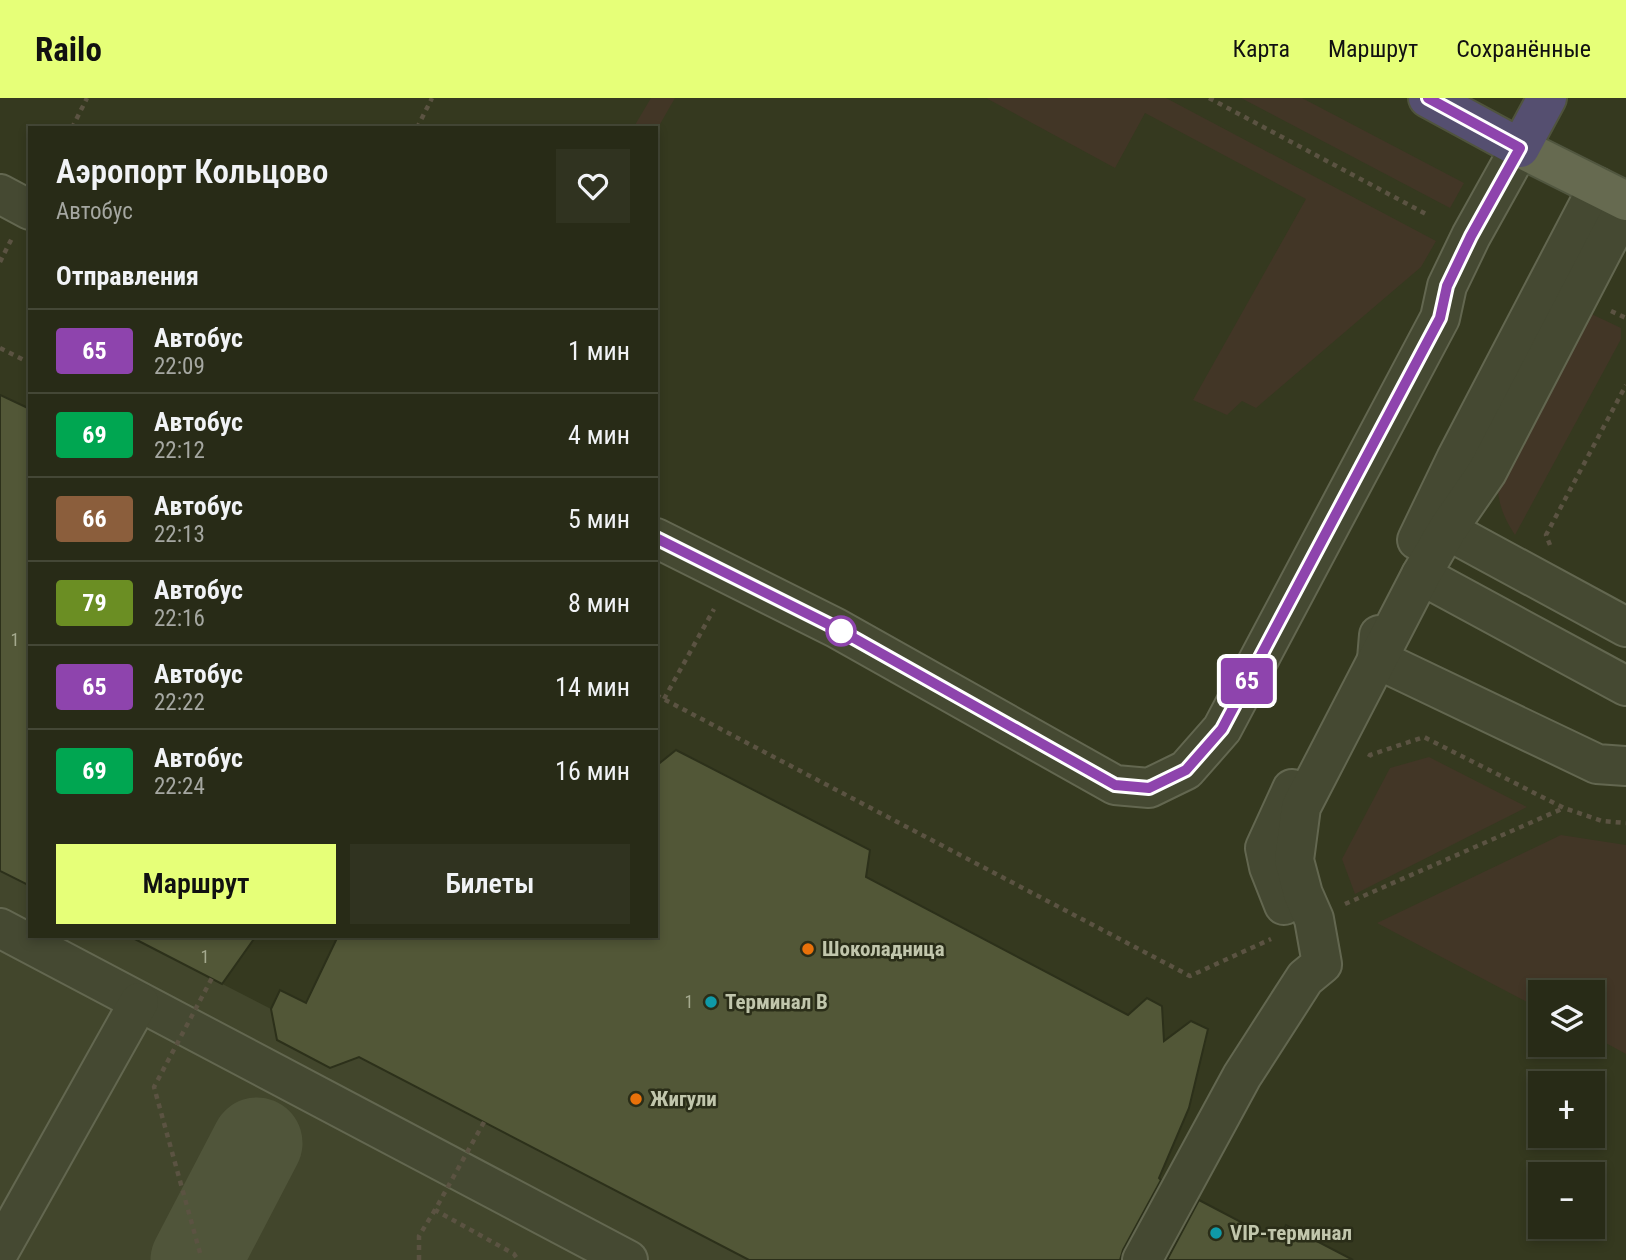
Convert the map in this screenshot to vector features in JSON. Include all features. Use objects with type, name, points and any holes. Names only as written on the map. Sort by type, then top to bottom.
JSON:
[{"type":"highway","points":[[1428,98],[1520,148],[1547,98]]},
{"type":"main road","points":[[1520,148],[1616,198]]},
{"type":"lane","points":[[658,539],[836,628],[1115,785],[1149,788],[1186,770],[1222,729],[1440,318],[1447,286],[1453,273],[1520,148]]},
{"type":"lane","points":[[0,194],[28,209]]},
{"type":"lane","points":[[1142,1260],[1242,1076],[1313,971],[1303,924],[1303,894],[1294,860],[1301,807],[1421,575],[1447,530],[1487,472],[1616,198]]},
{"type":"lane","points":[[1303,924],[1269,867],[1265,848],[1383,613],[1456,459],[1616,198]]},
{"type":"lane","points":[[1447,530],[1626,627]]},
{"type":"lane","points":[[1421,575],[1626,686]]},
{"type":"lane","points":[[1377,659],[1383,613]]},
{"type":"lane","points":[[1377,659],[1597,764],[1626,766]]},
{"type":"lane","points":[[0,928],[628,1260]]},
{"type":"lane","points":[[0,1250],[139,1002]]},
{"type":"path","points":[[73,126],[87,98]]},
{"type":"path","points":[[418,126],[432,98]]},
{"type":"path","points":[[1209,98],[1426,214]]},
{"type":"path","points":[[0,348],[28,362]]},
{"type":"path","points":[[1555,556],[1546,535],[1626,385]]},
{"type":"path","points":[[664,699],[715,609]]},
{"type":"path","points":[[658,696],[1191,975],[1564,808]]},
{"type":"path","points":[[1364,766],[1370,755],[1424,737],[1564,808],[1602,821],[1626,823]]},
{"type":"path","points":[[200,1253],[154,1087],[212,978]]},
{"type":"path","points":[[419,1260],[419,1236],[484,1122]]},
{"type":"path","points":[[435,1210],[514,1254],[518,1260]]},
{"type":"shaded area","points":[[651,98],[675,98],[658,128],[635,125]]},
{"type":"shaded area","points":[[986,98],[1166,98],[1436,241],[1421,267],[1256,408],[1242,401],[1227,415],[1193,400],[1306,199],[1145,113],[1115,168]]},
{"type":"shaded area","points":[[1241,98],[1302,98],[1464,183],[1450,208]]},
{"type":"shaded area","points":[[1583,310],[1621,328],[1621,339],[1515,535],[1500,505],[1497,471]]},
{"type":"shaded area","points":[[1429,757],[1527,807],[1355,894],[1342,859],[1390,768]]},
{"type":"shaded area","points":[[1561,835],[1626,845],[1626,1054],[1605,1043],[1605,980],[1528,980],[1528,1003],[1377,923]]},
{"type":"shaded area","points":[[0,871],[28,885],[28,938],[133,938],[271,1009],[277,1040],[330,1068],[359,1057],[749,1260],[0,1260]]},
{"type":"building","points":[[0,395],[28,408],[28,885],[0,871]]},
{"type":"building","name":"Терминал B","points":[[676,750],[870,850],[866,877],[1128,1015],[1147,998],[1162,1006],[1164,1041],[1191,1021],[1208,1029],[1189,1108],[1159,1178],[1161,1180],[1120,1260],[749,1260],[359,1057],[330,1068],[277,1040],[271,1009],[280,990],[306,1003],[337,938],[658,938],[658,764]]},
{"type":"building","points":[[133,938],[255,938],[222,984]]},
{"type":"building","name":"VIP-терминал","points":[[1199,1200],[1277,1241],[1286,1225],[1353,1260],[1167,1260]]},
{"type":"taxiway","points":[[196,1260],[257,1143]]},
{"type":"bus line","name":"65","points":[[658,539],[836,628],[1115,785],[1149,788],[1186,770],[1222,729],[1334,521],[1440,318],[1447,286],[1471,236],[1520,148],[1428,98]]},
{"type":"place","name":"Шоколадница","points":[[808,949]]},
{"type":"place","name":"Терминал B","points":[[711,1002]]},
{"type":"place","name":"Жигули","points":[[636,1099]]},
{"type":"place","name":"VIP-терминал","points":[[1216,1233]]}]
